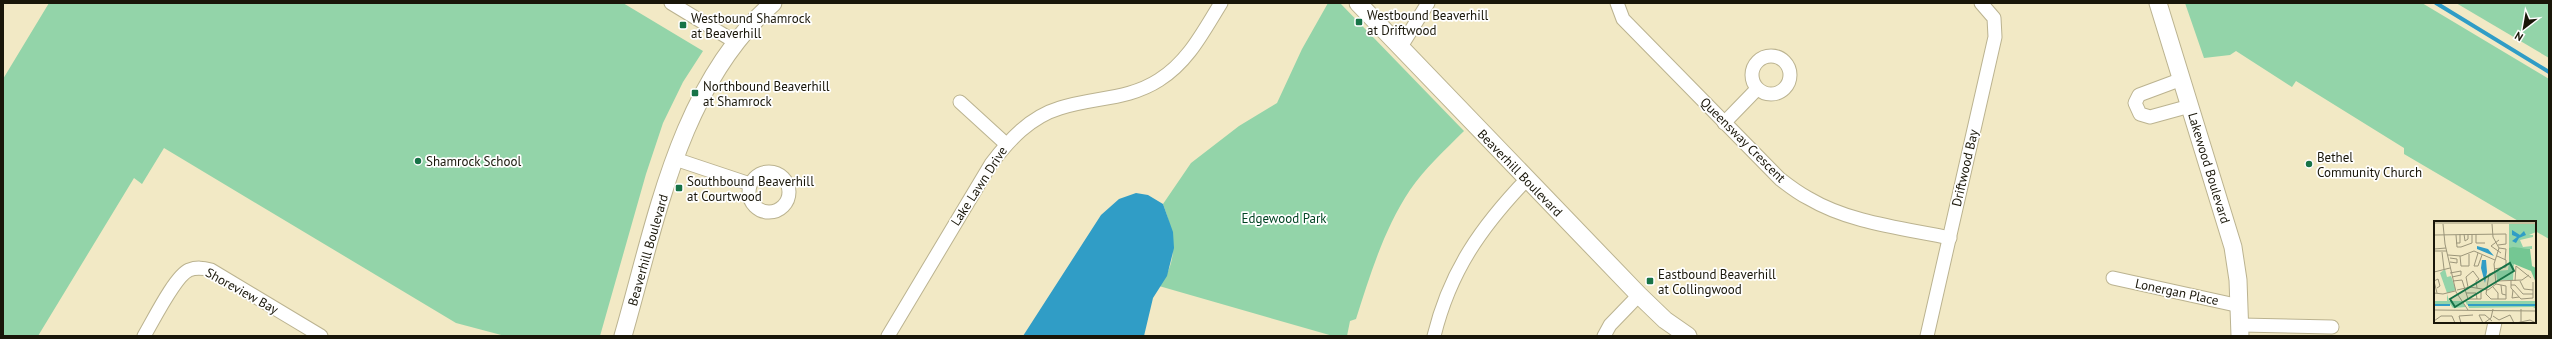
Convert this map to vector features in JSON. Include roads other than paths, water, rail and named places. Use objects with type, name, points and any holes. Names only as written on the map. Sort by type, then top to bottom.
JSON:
[{"type":"street","points":[[671,3],[737,43]]},
{"type":"street","name":"Beaverhill Boulevard","points":[[625,336],[675,159],[705,88],[737,43],[773,3]]},
{"type":"street","name":"Lake Lawn Drive","points":[[888,336],[991,164],[1006,144],[1029,124],[1059,108],[1119,97],[1137,92],[1159,80],[1186,57],[1221,3]]},
{"type":"street","name":"Beaverhill Boulevard","points":[[1358,3],[1639,295],[1665,320],[1688,336]]},
{"type":"street","points":[[1400,48],[1428,3]]},
{"type":"street","name":"Queensway Crescent","points":[[1617,3],[1624,19],[1780,179],[1808,198],[1838,212],[1871,222],[1950,238]]},
{"type":"street","name":"Driftwood Bay","points":[[1927,336],[1995,37],[1994,18],[1981,3]]},
{"type":"street","name":"Lakewood Boulevard","points":[[2158,3],[2233,247],[2240,306],[2240,331]]},
{"type":"street","points":[[2182,79],[2139,95],[2135,103],[2140,114],[2150,117],[2190,106]]},
{"type":"street","points":[[1724,123],[1757,89]]},
{"type":"street","points":[[960,102],[1006,144]]},
{"type":"street","points":[[675,159],[750,184]]},
{"type":"street","points":[[1434,336],[1450,285],[1464,258],[1490,220],[1527,179]]},
{"type":"street","name":"Shoreview Bay","points":[[144,336],[178,280],[188,270],[199,267],[210,270],[321,336]]},
{"type":"street","name":"Lonergan Place","points":[[2113,278],[2240,306]]},
{"type":"street","points":[[1604,336],[1610,325],[1639,295]]},
{"type":"street","points":[[2492,336],[2495,323]]},
{"type":"street","points":[[2240,331],[2332,326]]},
{"type":"water","points":[[1136,193],[1148,195],[1163,204],[1173,232],[1174,248],[1167,276],[1153,298],[1144,336],[1023,336],[1101,215],[1119,199]]},
{"type":"waterway","points":[[2436,3],[2549,72]]},
{"type":"place","name":"Westbound Beaverhill at Driftwood","points":[[1359,22]]},
{"type":"place","name":"Westbound Shamrock at Beaverhill","points":[[683,25]]},
{"type":"place","name":"Northbound Beaverhill at Shamrock","points":[[695,93]]},
{"type":"place","name":"Shamrock School","points":[[418,161]]},
{"type":"place","name":"Bethel Community Church","points":[[2309,164]]},
{"type":"place","name":"Southbound Beaverhill at Courtwood","points":[[679,188]]},
{"type":"place","name":"Eastbound Beaverhill at Collingwood","points":[[1650,281]]},
{"type":"park label","name":"Edgewood Park","points":[[1284,218]]}]
